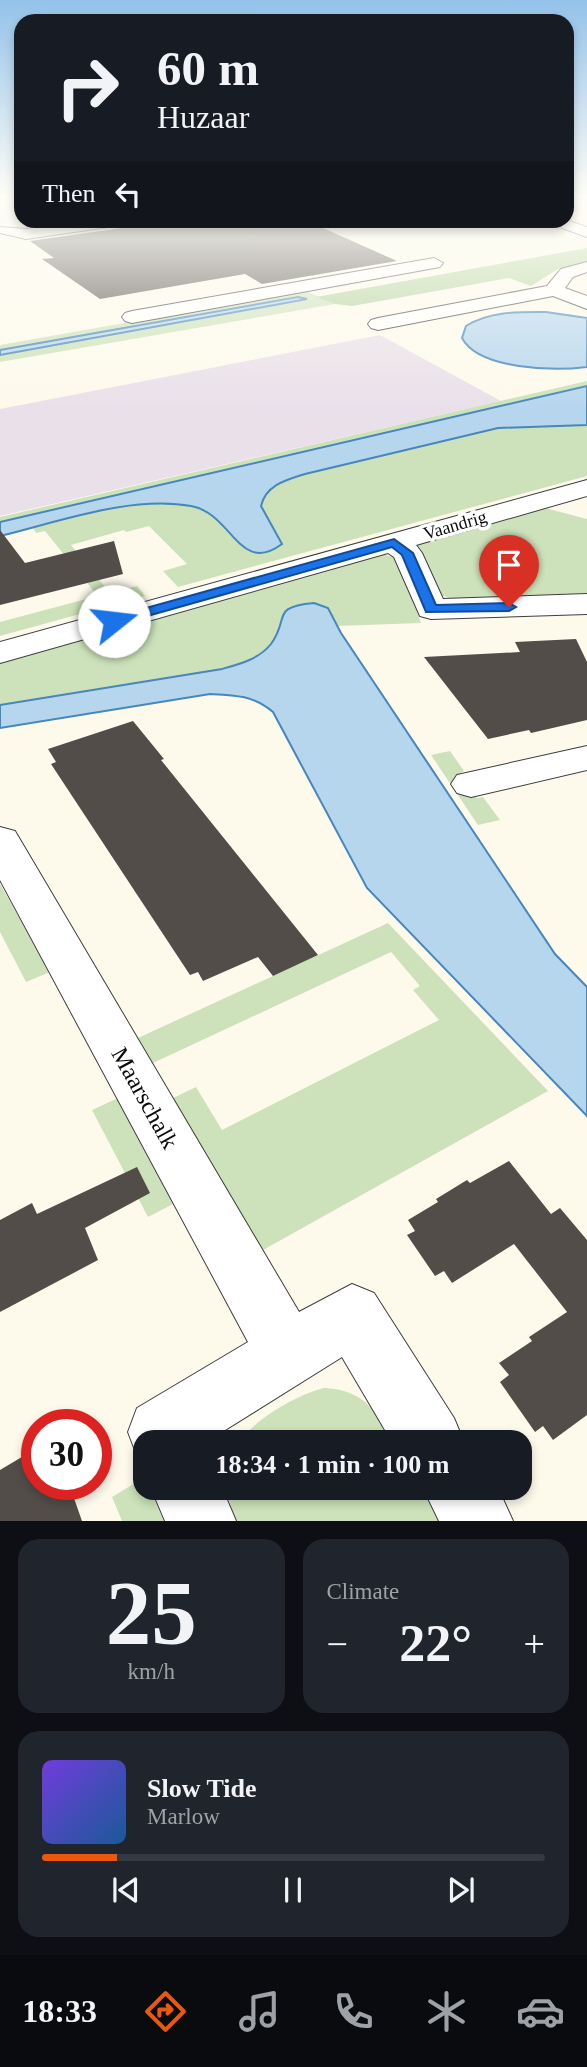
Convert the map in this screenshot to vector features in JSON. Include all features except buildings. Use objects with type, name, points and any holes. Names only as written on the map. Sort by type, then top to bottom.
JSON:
[{"type":"street","points":[[132,317],[413,267]]},
{"type":"street","points":[[555,290],[559,278],[570,270],[587,267]]},
{"type":"street","points":[[378,324],[555,290],[587,303]]},
{"type":"street","name":"Vaandrig","points":[[0,653],[587,488]]},
{"type":"street","points":[[394,542],[407,553],[431,610],[587,604]]},
{"type":"street","points":[[471,785],[587,758]]},
{"type":"street","name":"Maarschalk","points":[[0,841],[289,1355]]},
{"type":"street","points":[[166,1430],[352,1315],[423,1430]]},
{"type":"street","points":[[191,1500],[201,1521]]},
{"type":"street","points":[[465,1500],[478,1521]]},
{"type":"shaded area","points":[[380,335],[501,401],[0,516],[0,409]]},
{"type":"green space","points":[[482,267],[568,267],[558,269],[531,286],[509,278],[352,306],[335,304],[316,297]]},
{"type":"green space","points":[[306,291],[335,304],[0,362],[0,355],[298,297],[0,350],[0,345]]},
{"type":"green space","points":[[587,381],[587,386],[0,522],[0,517]]},
{"type":"green space","points":[[587,425],[587,476],[178,587],[163,571],[187,564],[149,526],[71,545],[86,564],[74,567],[45,531],[36,533],[33,528],[119,507],[166,502],[187,504],[206,510],[219,518],[253,553],[273,550],[279,536],[261,506],[267,493],[284,481],[498,428]]},
{"type":"green space","points":[[545,508],[587,519],[587,597],[459,601],[440,595],[416,549],[418,543]]},
{"type":"green space","points":[[379,554],[396,557],[421,623],[337,626],[328,608],[286,610],[269,646],[255,657],[239,664],[0,705],[0,663]]},
{"type":"green space","points":[[89,567],[110,593],[137,586],[145,596],[106,607],[77,570]]},
{"type":"green space","points":[[90,598],[98,609],[0,636],[0,622]]},
{"type":"green space","points":[[450,751],[464,771],[460,773],[477,798],[483,797],[500,820],[478,825],[431,755]]},
{"type":"green space","points":[[0,884],[50,972],[26,982],[0,932]]},
{"type":"green space","points":[[388,923],[548,1091],[263,1250],[173,1098],[196,1087],[222,1130],[439,1020],[413,990],[420,986],[391,952],[153,1063],[138,1038]]},
{"type":"green space","points":[[118,1098],[175,1203],[148,1217],[92,1110]]},
{"type":"green space","points":[[324,1388],[350,1393],[375,1412],[387,1430],[249,1430],[278,1409]]},
{"type":"green space","points":[[133,1484],[133,1500],[154,1500],[164,1521],[122,1521],[112,1497]]},
{"type":"green space","points":[[229,1500],[430,1500],[443,1521],[235,1521]]},
{"type":"water","points":[[298,297],[307,299],[0,355],[0,350]]},
{"type":"water","points":[[546,312],[587,318],[587,367],[538,368],[501,362],[484,357],[471,349],[462,338],[466,326],[484,317],[504,313]]},
{"type":"water","points":[[587,386],[587,425],[498,428],[305,474],[278,484],[267,493],[261,506],[282,544],[267,552],[255,553],[245,548],[205,511],[191,506],[168,504],[119,507],[0,536],[0,522]]},
{"type":"water","points":[[314,603],[328,608],[341,633],[555,954],[587,987],[587,1116],[367,888],[273,712],[266,706],[243,697],[210,694],[0,728],[0,705],[222,669],[242,663],[261,654],[271,644],[286,611],[291,607]]},
{"type":"route","points":[[114,621],[394,542],[407,553],[431,610],[509,607]]}]
